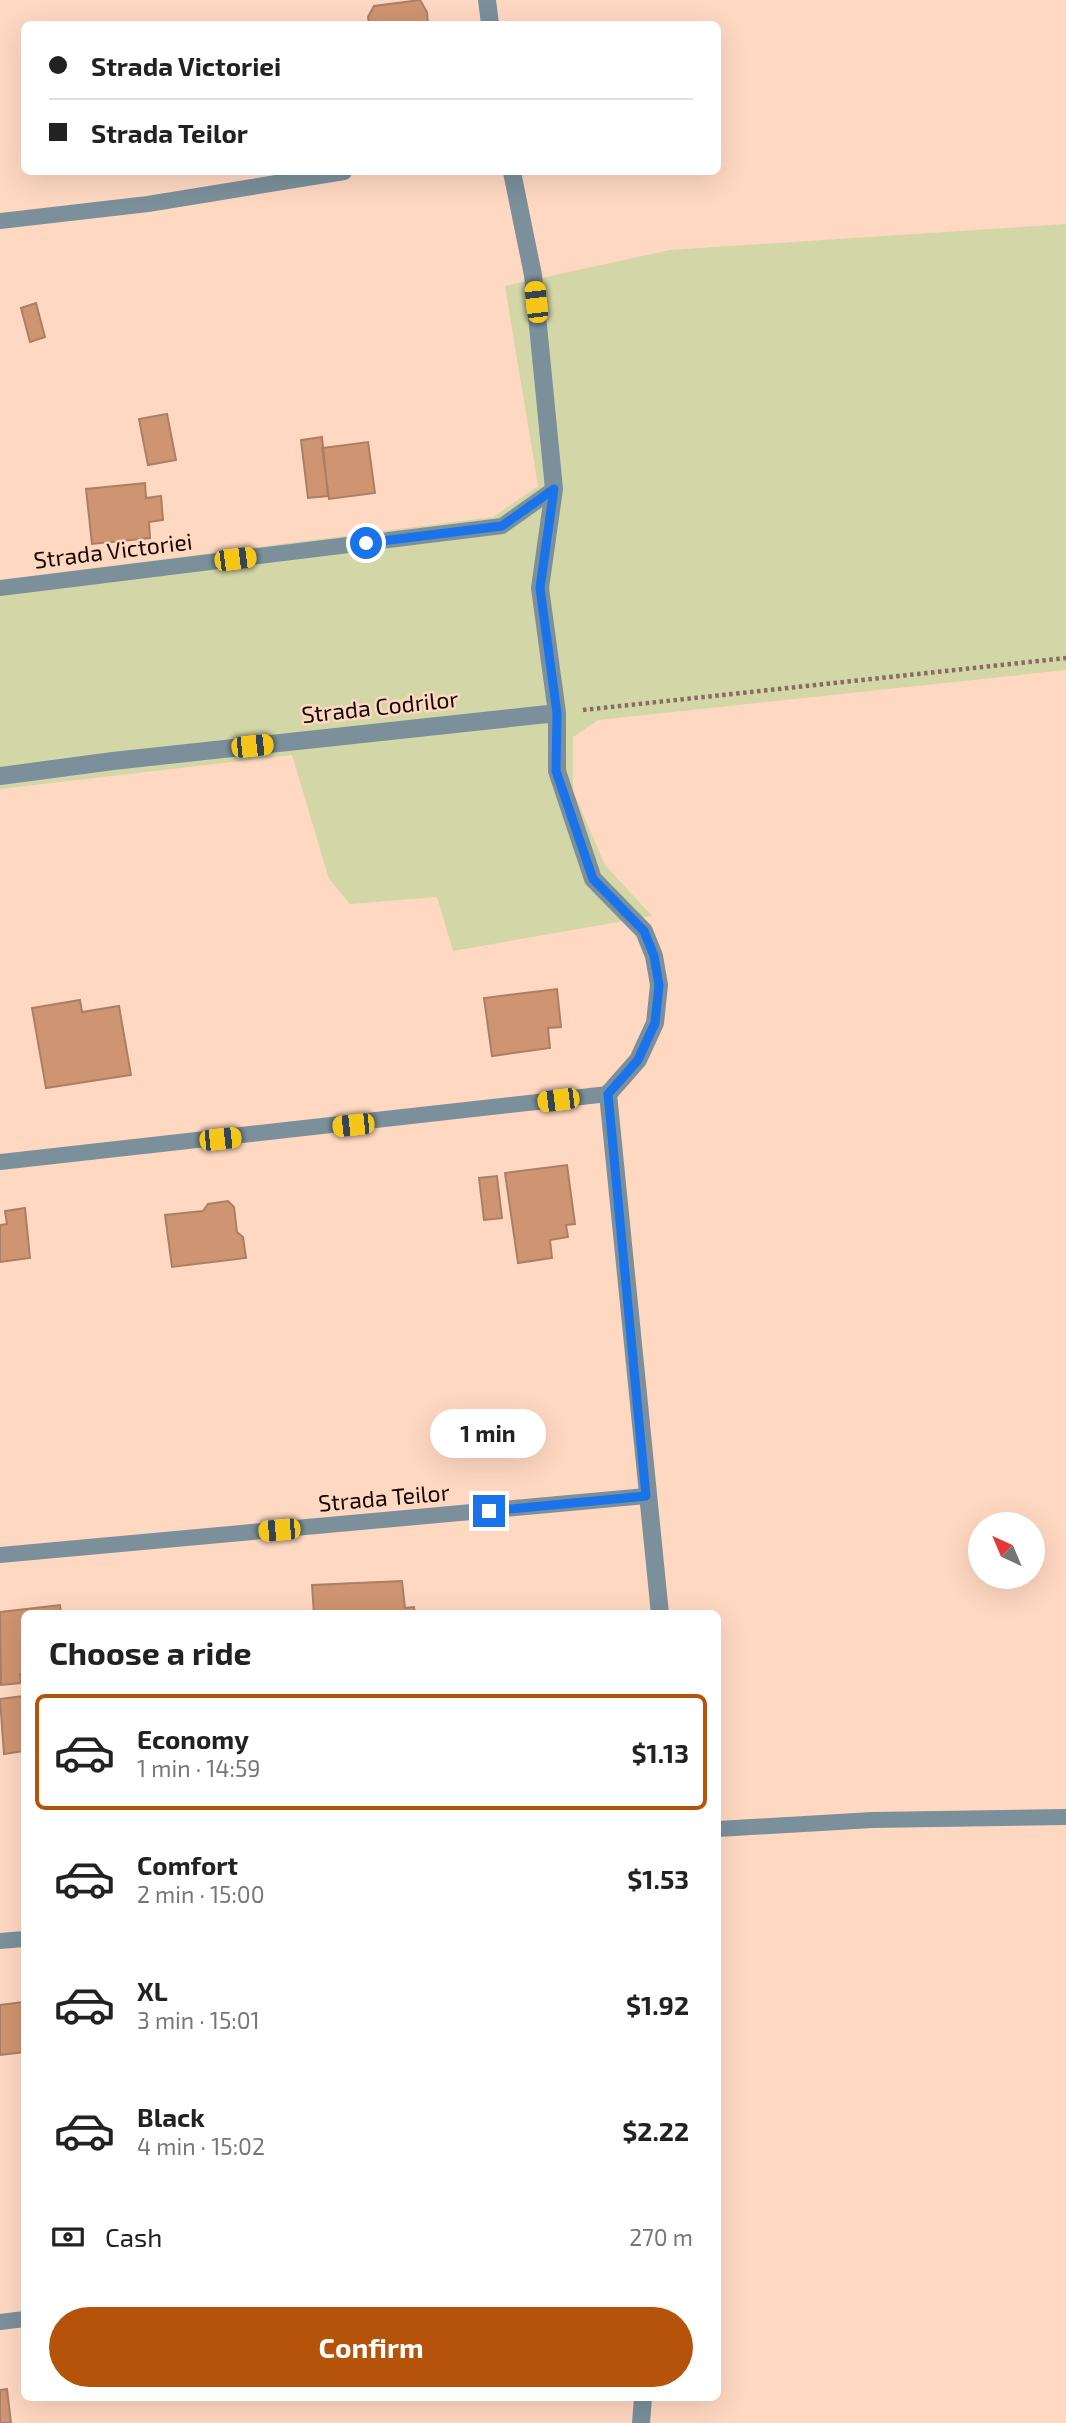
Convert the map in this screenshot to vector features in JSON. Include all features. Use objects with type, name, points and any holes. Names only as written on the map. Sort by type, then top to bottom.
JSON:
[{"type":"street","points":[[487,0],[490,21]]},
{"type":"street","points":[[513,175],[533,275],[554,489],[540,588],[557,713],[556,771],[593,879],[644,931],[654,956],[659,985],[655,1023],[638,1060],[608,1094],[646,1496],[660,1610]]},
{"type":"street","name":"Strada Codrilor","points":[[0,776],[127,759],[557,713]]},
{"type":"street","points":[[641,2423],[643,2401]]},
{"type":"lane","points":[[0,221],[148,204],[326,175]]},
{"type":"lane","name":"Strada Victoriei","points":[[0,588],[502,526],[554,489]]},
{"type":"lane","points":[[0,1162],[608,1094]]},
{"type":"lane","name":"Strada Teilor","points":[[0,1555],[646,1496]]},
{"type":"lane","points":[[721,1829],[872,1820],[1066,1817]]},
{"type":"lane","points":[[0,1941],[21,1939]]},
{"type":"lane","points":[[0,2322],[21,2319]]},
{"type":"path","points":[[557,713],[1066,658]]},
{"type":"green space","points":[[1066,224],[1066,670],[598,720],[573,737],[573,791],[605,865],[652,916],[453,951],[437,897],[350,904],[329,879],[292,755],[0,789],[0,580],[493,517],[538,486],[505,286],[670,250]]},
{"type":"building","points":[[420,0],[427,12],[428,21],[369,21],[374,6]]},
{"type":"building","points":[[36,303],[45,337],[30,342],[21,308]]},
{"type":"building","points":[[167,414],[176,460],[148,465],[139,419]]},
{"type":"building","points":[[322,437],[328,496],[308,498],[301,440]]},
{"type":"building","points":[[368,442],[375,493],[329,499],[322,448]]},
{"type":"building","points":[[145,483],[146,498],[161,496],[163,520],[149,522],[150,538],[92,544],[86,489]]},
{"type":"building","points":[[557,989],[561,1027],[548,1028],[550,1048],[492,1056],[484,998]]},
{"type":"building","points":[[80,1000],[82,1012],[119,1006],[131,1075],[46,1088],[32,1008]]},
{"type":"building","points":[[567,1165],[575,1224],[566,1225],[568,1237],[550,1240],[552,1258],[518,1263],[505,1173]]},
{"type":"building","points":[[497,1176],[502,1218],[484,1220],[479,1178]]},
{"type":"building","points":[[228,1201],[234,1207],[237,1232],[243,1237],[246,1258],[172,1267],[165,1215],[203,1211],[208,1204]]},
{"type":"building","points":[[25,1208],[30,1258],[0,1262],[0,1225],[7,1224],[5,1211]]},
{"type":"building","points":[[402,1581],[405,1608],[414,1607],[414,1610],[314,1610],[312,1585]]},
{"type":"building","points":[[60,1605],[61,1610],[21,1610],[21,1683],[1,1685],[0,1612]]},
{"type":"building","points":[[21,1696],[21,1751],[4,1754],[0,1699]]},
{"type":"building","points":[[21,2002],[21,2052],[0,2055],[0,2005]]},
{"type":"building","points":[[7,2389],[11,2423],[0,2423],[0,2390]]},
{"type":"route","points":[[366,543],[502,526],[554,489],[540,588],[557,713],[556,771],[593,879],[644,931],[654,956],[659,985],[655,1023],[638,1060],[608,1094],[646,1496],[489,1511]]}]
